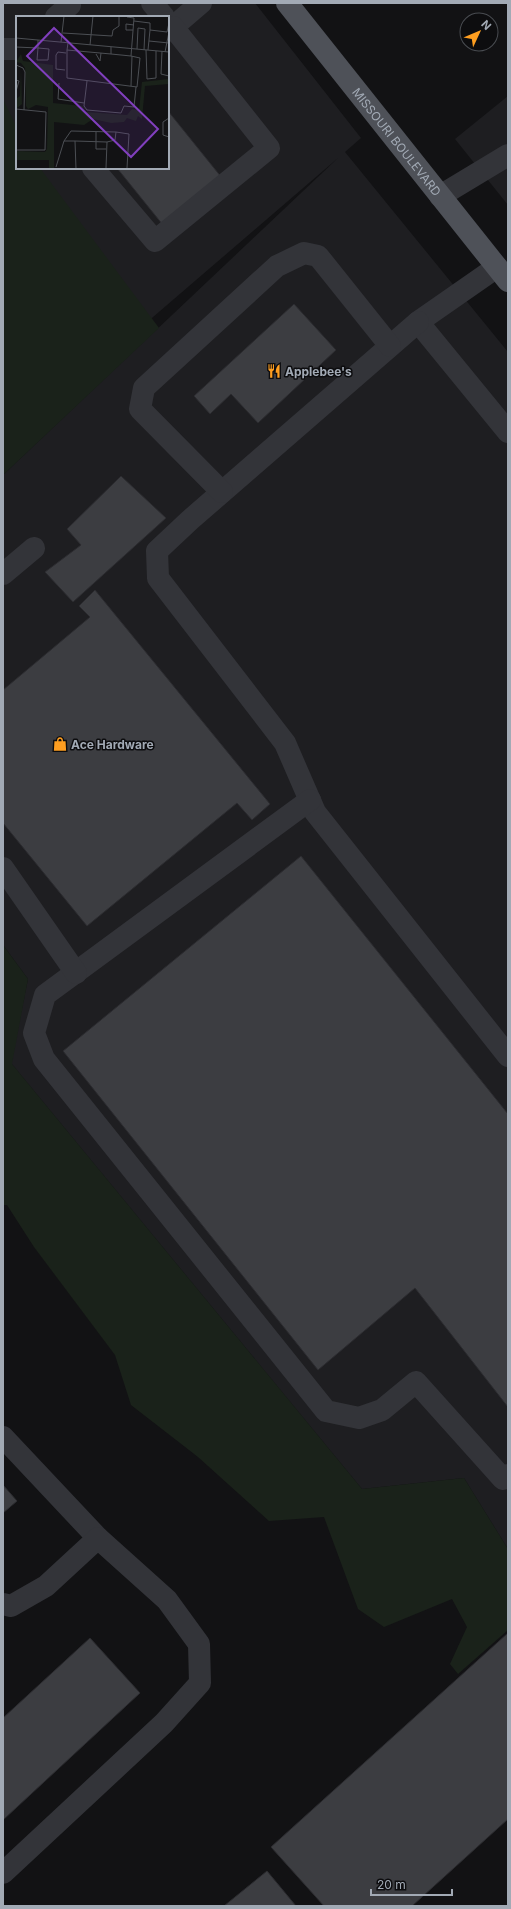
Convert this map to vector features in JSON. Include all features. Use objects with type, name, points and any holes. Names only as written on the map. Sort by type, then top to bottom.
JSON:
[{"type":"main road","name":"MISSOURI BOULEVARD","points":[[286,3],[502,274]]},
{"type":"lane","points":[[152,3],[162,16]]},
{"type":"lane","points":[[169,23],[201,3]]},
{"type":"lane","points":[[94,169],[155,241],[268,148],[169,25]]},
{"type":"lane","points":[[3,49],[16,49]]},
{"type":"lane","points":[[440,196],[508,155]]},
{"type":"lane","points":[[222,492],[140,409],[144,388],[277,266],[304,253],[318,256],[390,346]]},
{"type":"lane","points":[[502,274],[418,322],[222,492],[157,551],[158,578],[285,743],[315,812],[508,1056]]},
{"type":"lane","points":[[418,322],[508,432]]},
{"type":"lane","points":[[3,574],[34,548]]},
{"type":"lane","points":[[310,800],[45,996],[34,1032],[44,1059],[326,1411],[359,1418],[382,1410],[416,1382],[503,1479],[508,1475]]},
{"type":"lane","points":[[3,868],[76,973]]},
{"type":"lane","points":[[3,1437],[98,1538],[167,1600],[199,1644],[200,1683],[164,1722],[3,1874]]},
{"type":"lane","points":[[3,1604],[11,1606],[46,1586],[98,1538]]},
{"type":"shaded area","points":[[3,3],[255,3],[361,138],[345,152],[508,352],[508,1549],[464,1478],[362,1489],[11,1063],[28,979],[3,945],[3,475],[338,158],[3,446]]},
{"type":"shaded area","points":[[508,96],[508,205],[455,139]]},
{"type":"shaded area","points":[[3,99],[16,126],[16,169],[41,169],[159,328],[3,475]]},
{"type":"shaded area","points":[[3,945],[28,979],[12,1064],[362,1489],[464,1478],[508,1549],[508,1630],[458,1674],[450,1664],[467,1627],[452,1599],[384,1627],[358,1609],[324,1517],[269,1521],[198,1457],[131,1405],[115,1355],[34,1247],[7,1205],[3,1205]]},
{"type":"building","points":[[169,112],[222,178],[163,225],[118,169],[169,169]]},
{"type":"building","points":[[294,304],[336,350],[258,423],[231,394],[210,414],[194,396]]},
{"type":"building","points":[[121,476],[166,518],[73,602],[45,572],[81,545],[67,529]]},
{"type":"building","points":[[95,590],[270,804],[252,820],[237,803],[87,926],[3,823],[3,690],[90,617],[79,606]]},
{"type":"building","points":[[301,856],[508,1114],[508,1407],[415,1288],[318,1370],[63,1051]]},
{"type":"building","points":[[3,1485],[17,1501],[3,1513]]},
{"type":"building","points":[[508,1633],[508,1819],[412,1906],[324,1906],[271,1847]]},
{"type":"building","points":[[90,1638],[140,1693],[3,1820],[3,1718]]},
{"type":"building","points":[[267,1871],[296,1906],[224,1906]]},
{"type":"place","name":"Applebee's","points":[[274,371]]},
{"type":"place","name":"Ace Hardware","points":[[60,744]]}]
